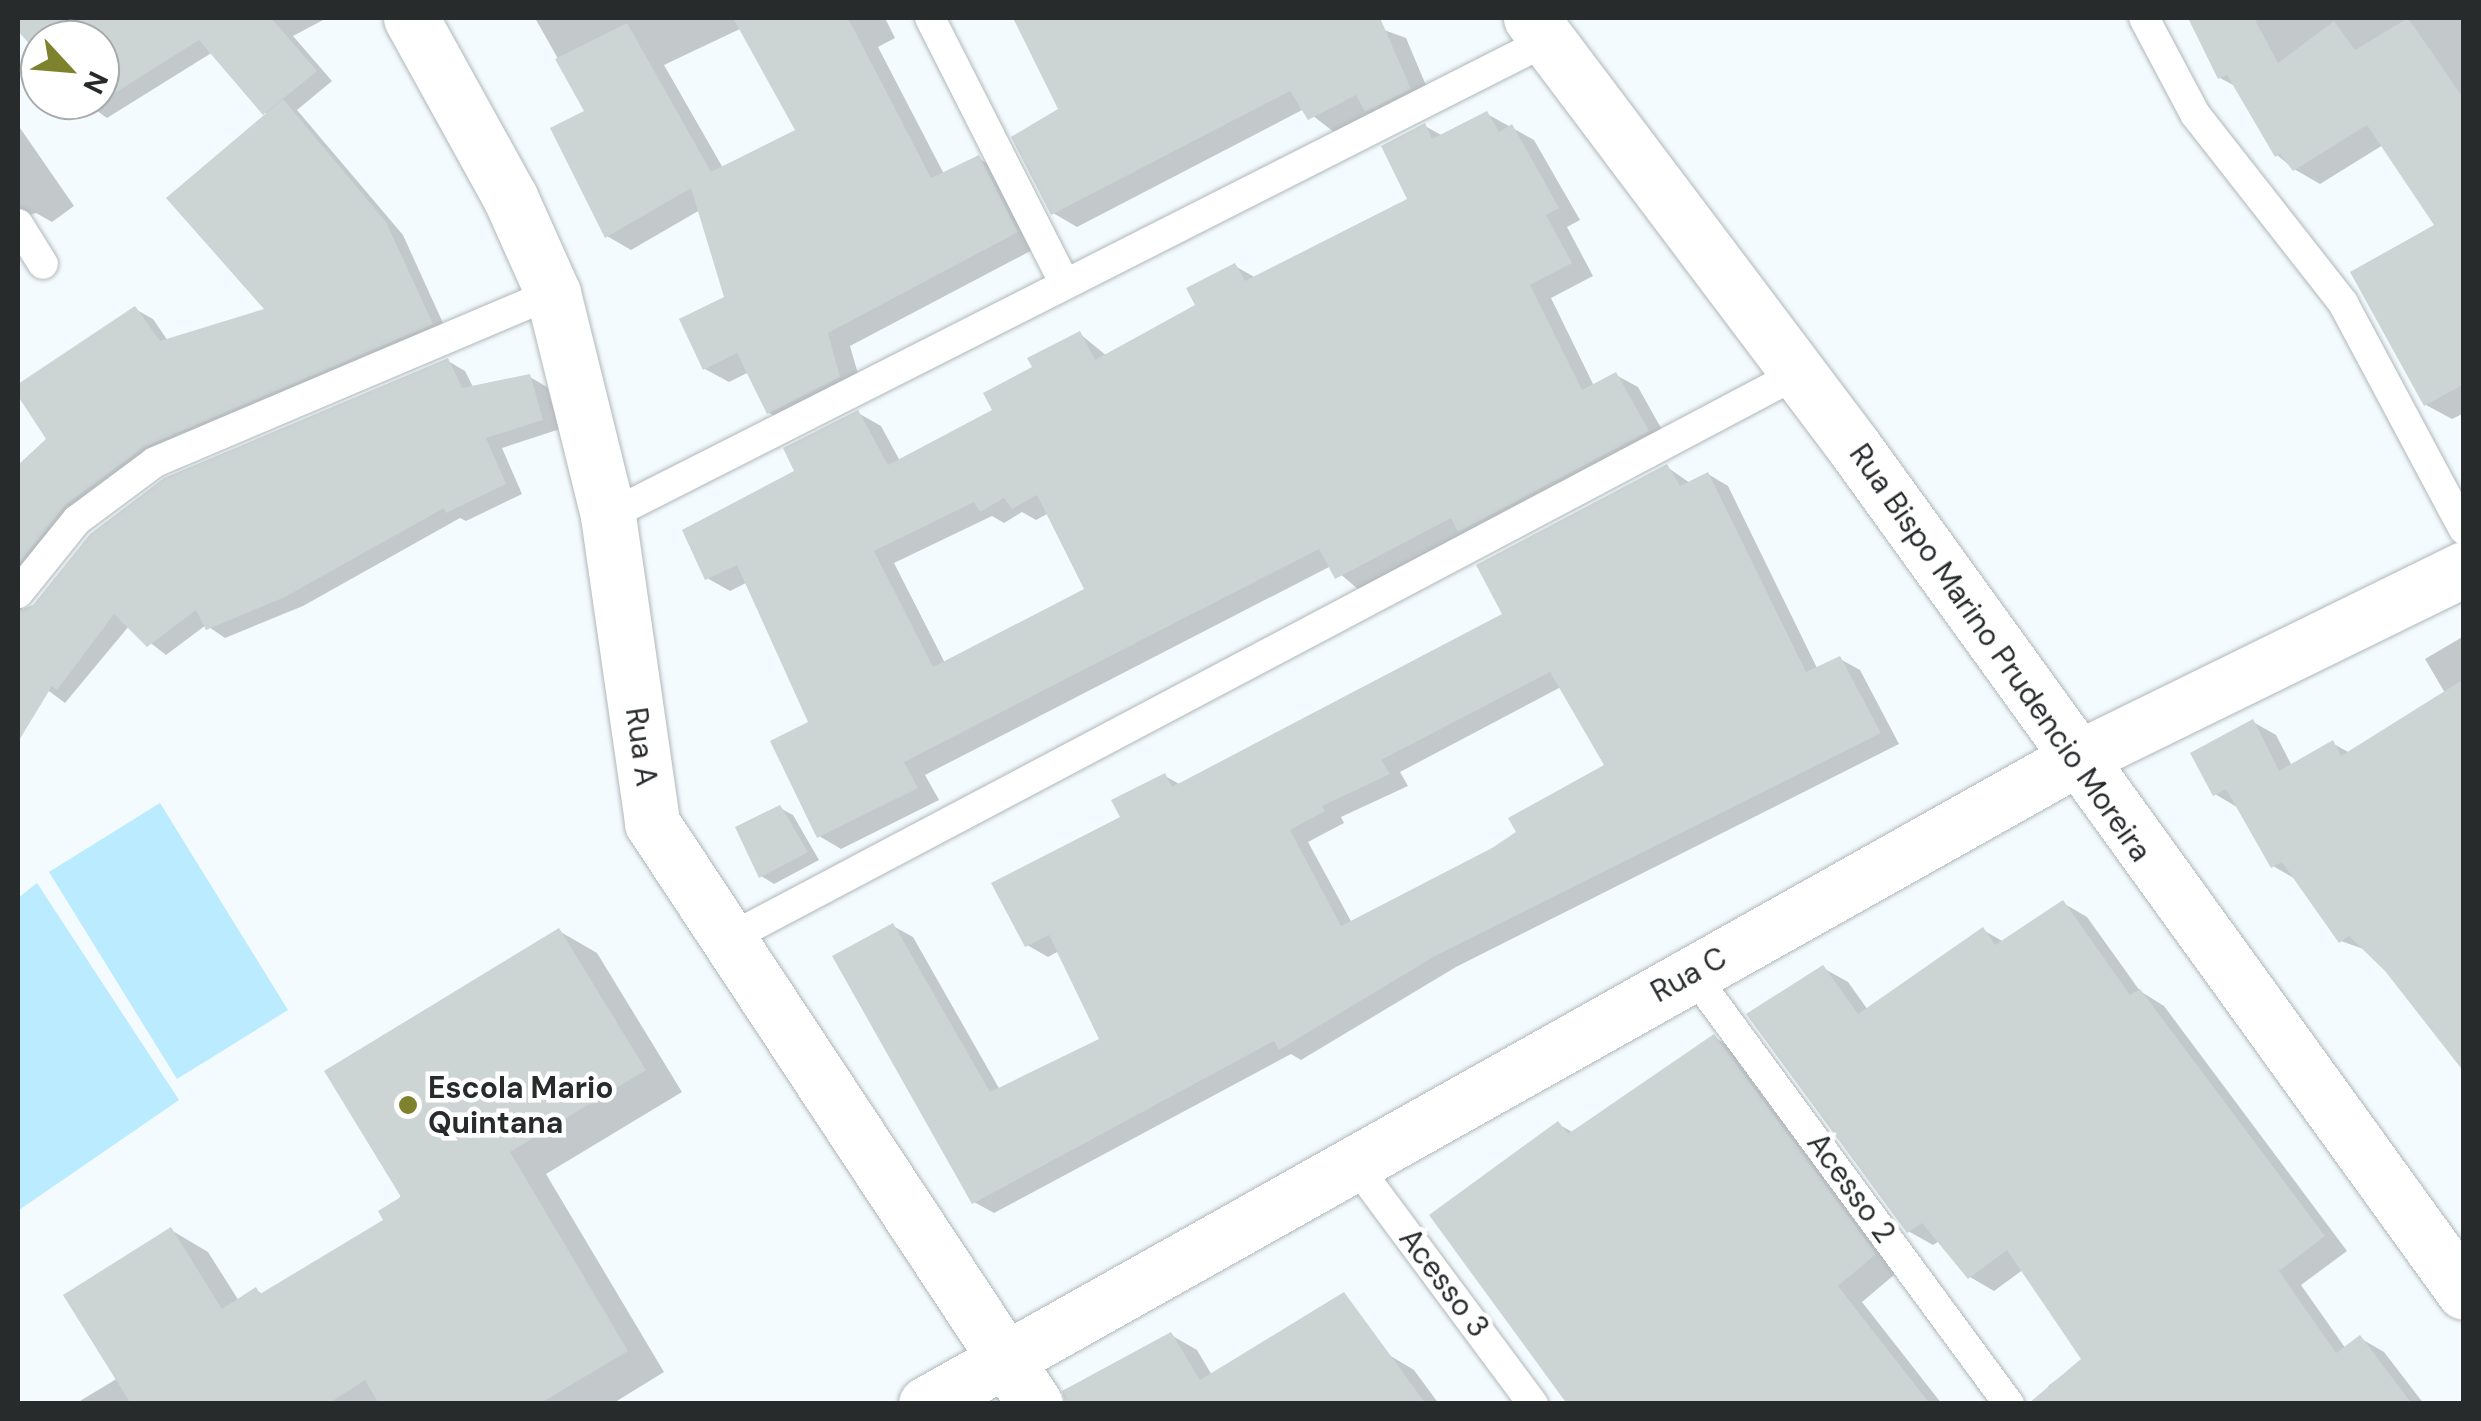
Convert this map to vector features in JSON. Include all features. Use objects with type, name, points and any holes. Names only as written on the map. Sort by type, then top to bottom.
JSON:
[{"type":"street","name":"Rua A","points":[[411,18],[510,197],[552,293],[608,516],[652,823],[1035,1404]]},
{"type":"street","name":"Rua Bispo Marino Prudencio Moreira","points":[[1540,29],[1799,374],[2074,760],[2464,1292]]},
{"type":"street","name":"Rua C","points":[[926,1404],[2074,760],[2464,569]]},
{"type":"lane","points":[[930,18],[1065,284]]},
{"type":"lane","points":[[2144,18],[2196,114],[2343,303],[2464,530]]},
{"type":"lane","points":[[608,516],[1065,284],[1540,29]]},
{"type":"lane","points":[[18,224],[43,264]]},
{"type":"lane","points":[[18,593],[76,520],[155,462],[552,293]]},
{"type":"lane","points":[[728,939],[1799,374]]},
{"type":"lane","name":"Acesso 2","points":[[1692,973],[2009,1404]]},
{"type":"lane","name":"Acesso 3","points":[[1354,1163],[1533,1404]]},
{"type":"shaded area","points":[[160,803],[288,1010],[177,1079],[49,872]]},
{"type":"shaded area","points":[[37,883],[179,1100],[19,1210],[18,898]]},
{"type":"building","points":[[18,18],[271,18],[317,71],[263,115],[199,40],[120,90],[120,20],[20,20],[20,33]]},
{"type":"building","points":[[733,18],[848,18],[931,178],[979,155],[1018,232],[828,333],[840,377],[767,414],[737,353],[703,370],[679,319],[724,297],[691,188],[605,238],[550,128],[584,111],[555,59],[627,23],[711,172],[795,130]]},
{"type":"building","points":[[1013,18],[1380,18],[1411,89],[1365,112],[1356,95],[1308,120],[1290,91],[1051,215],[1011,137],[1058,109]]},
{"type":"building","points":[[2188,18],[2254,18],[2278,63],[2334,21],[2355,50],[2408,18],[2464,99],[2464,384],[2424,406],[2350,272],[2434,225],[2367,125],[2293,171],[2280,154],[2275,157],[2227,75],[2218,79]]},
{"type":"building","points":[[283,99],[386,222],[433,324],[144,447],[65,505],[18,564],[18,465],[46,439],[18,396],[18,384],[135,306],[160,341],[264,309],[166,198]]},
{"type":"building","points":[[1487,111],[1499,132],[1512,124],[1559,208],[1546,215],[1572,263],[1530,285],[1582,390],[1616,372],[1649,431],[1458,532],[1451,518],[1335,579],[1319,549],[904,762],[918,788],[817,838],[770,741],[808,722],[737,565],[705,580],[682,530],[794,471],[783,448],[858,410],[888,465],[992,410],[983,393],[1032,367],[1027,358],[1080,331],[1095,360],[1195,305],[1186,288],[1235,263],[1245,281],[1407,199],[1381,146],[1425,123],[1432,139]],"holes":[[[1037,495],[1084,589],[933,667],[874,551],[974,502],[980,512],[1004,498],[1012,509]]]},
{"type":"building","points":[[448,358],[462,388],[530,374],[543,420],[486,438],[506,484],[446,513],[444,508],[285,597],[206,630],[196,610],[147,647],[114,614],[57,690],[52,686],[18,742],[18,611],[33,605],[90,534],[164,478]]},
{"type":"building","points":[[1667,464],[1680,486],[1708,472],[1806,672],[1840,656],[1881,733],[1435,956],[1279,1050],[1274,1041],[972,1204],[832,956],[893,923],[990,1092],[1099,1039],[1049,935],[1025,947],[991,883],[1120,817],[1111,800],[1165,773],[1172,787],[1502,614],[1476,565]],"holes":[[[1550,672],[1604,765],[1508,818],[1516,832],[1492,848],[1341,926],[1290,830],[1325,811],[1322,806],[1390,774],[1381,760]]]},
{"type":"building","points":[[2464,679],[2464,1072],[2385,971],[2349,936],[2339,943],[2282,862],[2271,868],[2226,789],[2213,796],[2190,753],[2253,719],[2279,771],[2333,740],[2341,756]]},
{"type":"building","points":[[780,805],[808,852],[759,878],[735,827]]},
{"type":"building","points":[[2063,900],[2130,995],[2140,989],[2325,1236],[2279,1271],[2336,1353],[2360,1335],[2412,1404],[2028,1404],[2081,1359],[2007,1250],[1968,1279],[1922,1223],[1907,1233],[1746,1014],[1823,965],[1858,1014],[1983,927],[1995,945]]},
{"type":"building","points":[[559,928],[646,1070],[510,1152],[628,1351],[539,1404],[379,1404],[365,1380],[328,1404],[131,1404],[63,1295],[171,1227],[222,1309],[256,1287],[260,1294],[383,1220],[378,1211],[401,1197],[324,1071]]},
{"type":"building","points":[[1714,1034],[1876,1254],[1838,1286],[1930,1404],[1567,1404],[1429,1215],[1558,1121],[1568,1134]]},
{"type":"building","points":[[1344,1292],[1426,1404],[1066,1404],[1062,1391],[1171,1332],[1200,1380]]},
{"type":"place","name":"Escola Mario Quintana","points":[[408,1105]]}]
